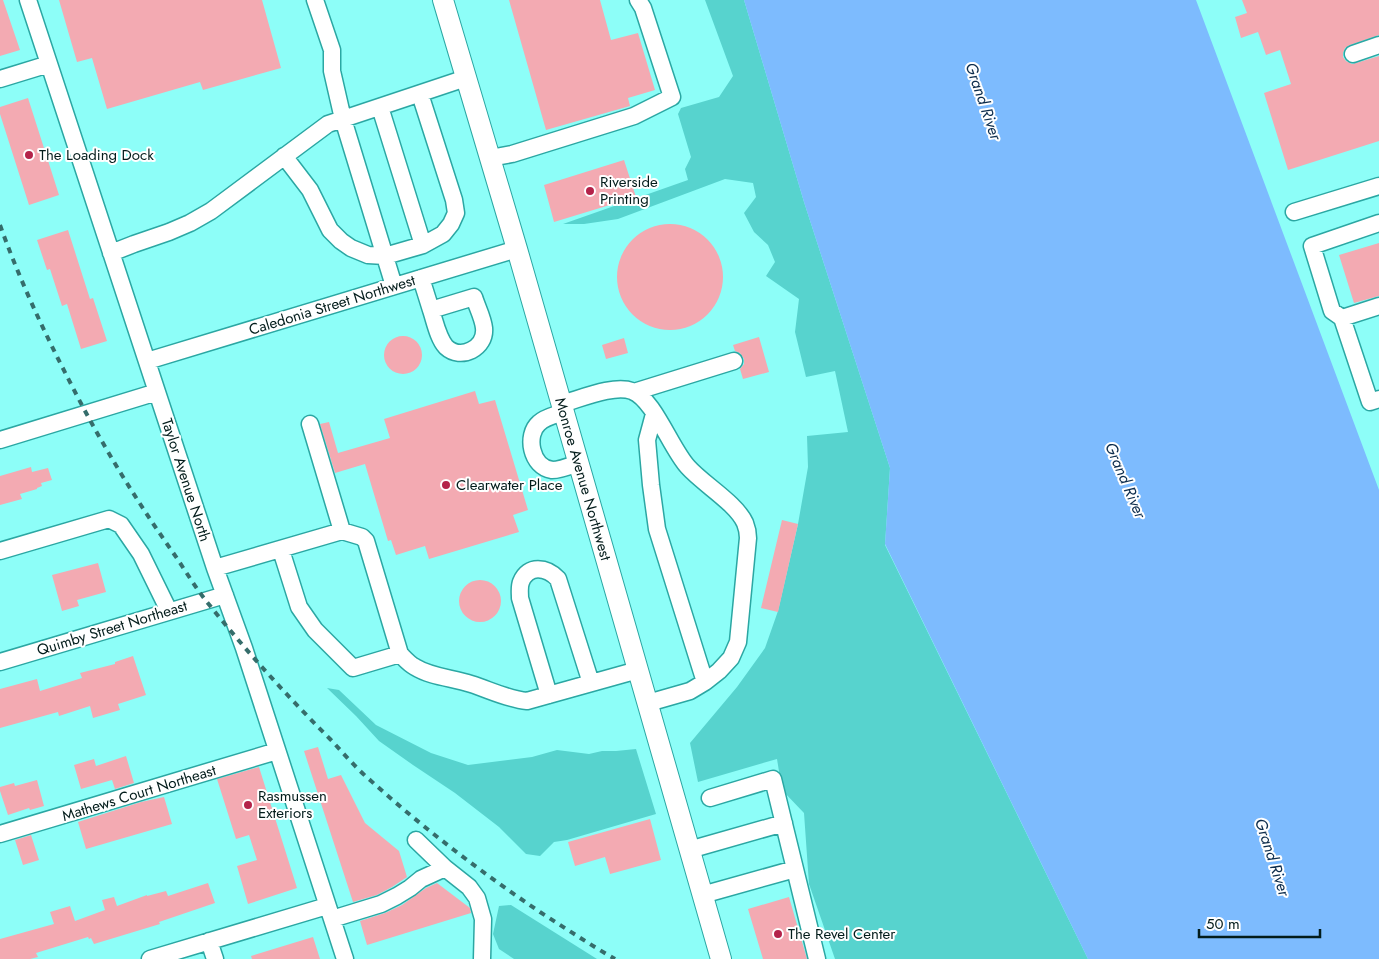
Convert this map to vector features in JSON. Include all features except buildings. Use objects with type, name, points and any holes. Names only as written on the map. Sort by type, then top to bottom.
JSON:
[{"type":"main road","name":"Monroe Avenue Northwest","points":[[443,0],[517,249],[721,959]]},
{"type":"street","name":"Taylor Avenue North","points":[[28,0],[157,392],[244,648],[345,959]]},
{"type":"street","points":[[315,0],[332,50],[332,71],[343,119],[394,286]]},
{"type":"street","points":[[490,158],[512,154],[634,116],[672,97],[643,8],[638,0]]},
{"type":"street","points":[[1353,54],[1379,45]]},
{"type":"street","points":[[0,79],[49,64]]},
{"type":"street","points":[[111,253],[169,232],[211,211],[328,124],[466,78]]},
{"type":"street","points":[[284,156],[310,190],[330,230],[341,242],[368,255],[385,256],[423,245],[443,234],[451,224],[456,213],[454,200],[420,94]]},
{"type":"street","points":[[380,107],[423,245]]},
{"type":"street","points":[[1294,212],[1379,186]]},
{"type":"street","points":[[1379,223],[1312,246],[1332,311],[1342,318],[1370,402],[1379,399]]},
{"type":"street","name":"Caledonia Street Northwest","points":[[147,361],[517,249]]},
{"type":"street","points":[[421,278],[432,310]]},
{"type":"street","points":[[1342,318],[1379,306]]},
{"type":"street","points":[[634,392],[734,362]]},
{"type":"street","points":[[578,463],[552,470],[545,468],[539,463],[533,452],[531,437],[538,423],[562,408],[616,389],[634,392],[648,404],[676,451],[688,467],[739,513],[746,524],[748,538],[738,642],[731,658],[719,671],[690,691],[648,703]]},
{"type":"street","points":[[0,440],[157,392]]},
{"type":"street","points":[[654,414],[647,440],[657,529],[705,682]]},
{"type":"street","points":[[310,424],[342,531]]},
{"type":"street","points":[[0,551],[109,519],[121,525],[141,554],[169,611]]},
{"type":"street","points":[[216,568],[342,531],[362,537],[366,541],[400,654],[412,665],[424,672],[473,684],[513,700],[527,702],[638,670]]},
{"type":"street","points":[[281,550],[299,607],[315,630],[353,668],[400,654]]},
{"type":"street","points":[[549,695],[520,598],[521,582],[531,571],[538,569],[553,573],[558,579],[591,683]]},
{"type":"street","name":"Quimby Street Northeast","points":[[0,662],[225,595]]},
{"type":"street","name":"Mathews Court Northeast","points":[[0,834],[277,751]]},
{"type":"street","points":[[710,798],[773,778],[817,959]]},
{"type":"street","points":[[689,850],[784,823]]},
{"type":"street","points":[[416,840],[445,868],[469,887],[477,898],[483,919],[482,959]]},
{"type":"street","points":[[150,959],[209,941],[330,912],[381,904],[410,888],[421,879],[445,868]]},
{"type":"street","points":[[702,895],[795,868]]},
{"type":"street","points":[[209,941],[215,959]]},
{"type":"shaded area","points":[[705,0],[744,0],[804,202],[890,468],[885,545],[1088,959],[835,959],[809,884],[804,813],[782,790],[777,759],[698,782],[690,743],[737,687],[765,648],[778,611],[798,524],[808,467],[807,436],[848,432],[835,371],[806,377],[795,332],[799,299],[766,276],[775,262],[768,245],[754,232],[744,213],[756,197],[753,183],[725,179],[618,219],[584,224],[563,224],[688,180],[685,169],[691,157],[678,114],[681,108],[719,97],[733,76]]},
{"type":"shaded area","points":[[327,688],[339,690],[376,725],[431,753],[468,765],[532,757],[557,750],[589,754],[602,751],[636,749],[656,814],[567,840],[554,842],[540,856],[526,854],[499,827],[455,793],[379,741]]},
{"type":"shaded area","points":[[511,905],[597,959],[514,959],[499,949],[493,934],[499,906]]},
{"type":"water","name":"Grand River","points":[[744,0],[1196,0],[1379,490],[1379,959],[1088,959],[885,544],[890,468],[804,202]]},
{"type":"railway","points":[[0,225],[24,287],[83,408],[107,451],[194,584],[237,638],[283,691],[355,766],[411,815],[518,897],[615,959]]},
{"type":"place","name":"The Loading Dock","points":[[29,155]]},
{"type":"place","name":"Riverside Printing","points":[[590,191]]},
{"type":"place","name":"Clearwater Place","points":[[446,485]]},
{"type":"place","name":"Rasmussen Exteriors","points":[[248,805]]},
{"type":"place","name":"The Revel Center","points":[[778,934]]}]
